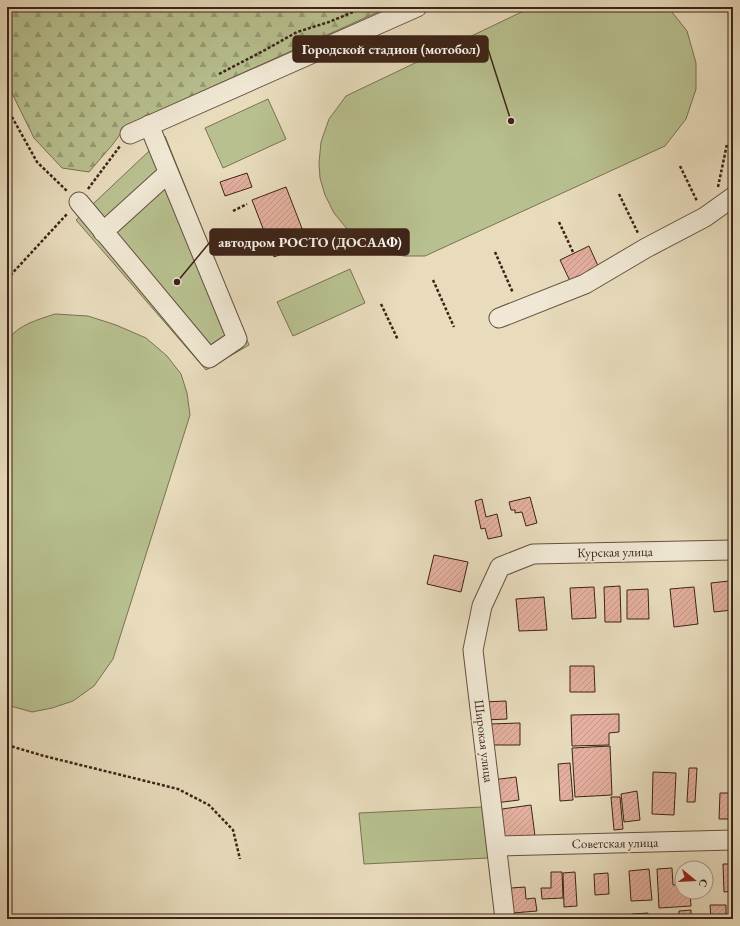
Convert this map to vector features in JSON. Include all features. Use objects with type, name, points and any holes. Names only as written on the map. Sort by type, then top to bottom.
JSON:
[{"type":"street","points":[[130,134],[417,7]]},
{"type":"street","points":[[78,202],[209,358],[237,339],[149,126]]},
{"type":"street","points":[[103,232],[168,173]]},
{"type":"street","points":[[499,318],[585,284],[646,248],[705,217],[725,193]]},
{"type":"street","name":"Курская улица","points":[[500,567],[533,554],[733,550]]},
{"type":"street","name":"Широкая улица","points":[[500,567],[482,606],[473,650],[505,919]]},
{"type":"street","name":"Советская улица","points":[[497,846],[733,840]]},
{"type":"path","points":[[215,75],[297,32],[329,22],[365,7]]},
{"type":"path","points":[[7,108],[37,162],[78,202]]},
{"type":"path","points":[[725,193],[727,144]]},
{"type":"path","points":[[680,166],[698,203]]},
{"type":"path","points":[[618,194],[641,240]]},
{"type":"path","points":[[233,211],[247,204]]},
{"type":"path","points":[[559,222],[573,252]]},
{"type":"path","points":[[248,250],[263,243]]},
{"type":"path","points":[[494,252],[516,299]]},
{"type":"path","points":[[433,280],[454,327]]},
{"type":"path","points":[[381,304],[398,340]]},
{"type":"path","points":[[7,745],[44,756],[178,789],[210,805],[233,830],[240,859]]},
{"type":"green space","points":[[7,7],[389,7],[127,125],[89,172],[62,168],[34,138],[7,83]]},
{"type":"green space","points":[[532,7],[668,7],[687,31],[696,63],[696,89],[686,119],[665,146],[425,256],[404,256],[387,253],[367,244],[348,230],[334,213],[325,195],[320,178],[319,163],[321,142],[329,119],[346,96]]},
{"type":"green space","points":[[268,99],[286,139],[223,168],[205,128]]},
{"type":"green space","points":[[165,136],[249,345],[206,370],[76,220]]},
{"type":"green space","points":[[350,269],[365,303],[293,336],[277,302]]},
{"type":"green space","points":[[55,314],[88,316],[116,325],[146,338],[167,356],[181,374],[187,393],[190,415],[113,659],[94,686],[73,701],[52,708],[32,712],[7,705],[7,340],[23,326]]},
{"type":"green space","points":[[482,807],[488,858],[364,864],[359,813]]},
{"type":"building","points":[[247,173],[252,187],[225,196],[220,182]]},
{"type":"building","points":[[286,187],[308,244],[274,257],[252,200]]},
{"type":"building","points":[[589,246],[599,268],[570,281],[560,260]]},
{"type":"building","points":[[530,497],[537,523],[526,526],[522,512],[515,513],[515,510],[511,510],[509,502]]},
{"type":"building","points":[[482,499],[486,517],[497,514],[502,536],[488,539],[485,528],[481,529],[475,501]]},
{"type":"building","points":[[434,555],[468,562],[461,592],[427,584]]},
{"type":"building","points":[[729,581],[732,610],[714,612],[711,583]]},
{"type":"building","points":[[620,586],[621,622],[605,622],[604,587]]},
{"type":"building","points":[[594,587],[596,618],[572,619],[570,588]]},
{"type":"building","points":[[694,587],[698,624],[674,627],[670,589]]},
{"type":"building","points":[[648,589],[649,619],[627,619],[627,590]]},
{"type":"building","points":[[544,597],[547,630],[519,631],[516,599]]},
{"type":"building","points":[[570,666],[594,666],[595,692],[570,692]]},
{"type":"building","points":[[506,701],[507,719],[484,720],[483,702]]},
{"type":"building","points":[[619,714],[619,732],[609,733],[609,745],[572,746],[571,715]]},
{"type":"building","points":[[520,723],[520,745],[491,745],[490,724]]},
{"type":"building","points":[[610,746],[612,795],[575,797],[572,748]]},
{"type":"building","points":[[570,763],[573,800],[560,801],[558,764]]},
{"type":"building","points":[[689,768],[697,768],[695,802],[687,802]]},
{"type":"building","points":[[653,772],[676,773],[674,815],[652,814]]},
{"type":"building","points":[[516,777],[519,800],[495,803],[492,780]]},
{"type":"building","points":[[637,791],[640,820],[624,822],[621,794]]},
{"type":"building","points":[[720,793],[733,793],[733,819],[719,819]]},
{"type":"building","points":[[611,797],[620,797],[623,829],[614,830]]},
{"type":"building","points":[[531,805],[535,836],[500,841],[495,810]]},
{"type":"building","points":[[723,864],[733,864],[733,891],[724,892]]},
{"type":"building","points":[[672,868],[674,900],[691,900],[691,906],[659,908],[657,869]]},
{"type":"building","points":[[649,869],[652,900],[631,901],[629,871]]},
{"type":"building","points":[[551,872],[562,872],[563,898],[542,899],[541,888],[551,888]]},
{"type":"building","points":[[575,872],[577,906],[564,907],[563,873]]},
{"type":"building","points":[[608,873],[609,894],[595,895],[594,874]]},
{"type":"building","points":[[525,887],[526,899],[535,898],[537,911],[513,913],[511,888]]},
{"type":"building","points":[[710,905],[726,905],[726,919],[711,919]]},
{"type":"building","points":[[691,910],[691,919],[679,919],[679,911]]},
{"type":"building","points":[[648,913],[648,919],[632,919],[632,914]]},
{"type":"place","name":"Городской стадион (мотобол)","points":[[511,121]]},
{"type":"place","name":"автодром РОСТО (ДОСААФ)","points":[[177,282]]}]
